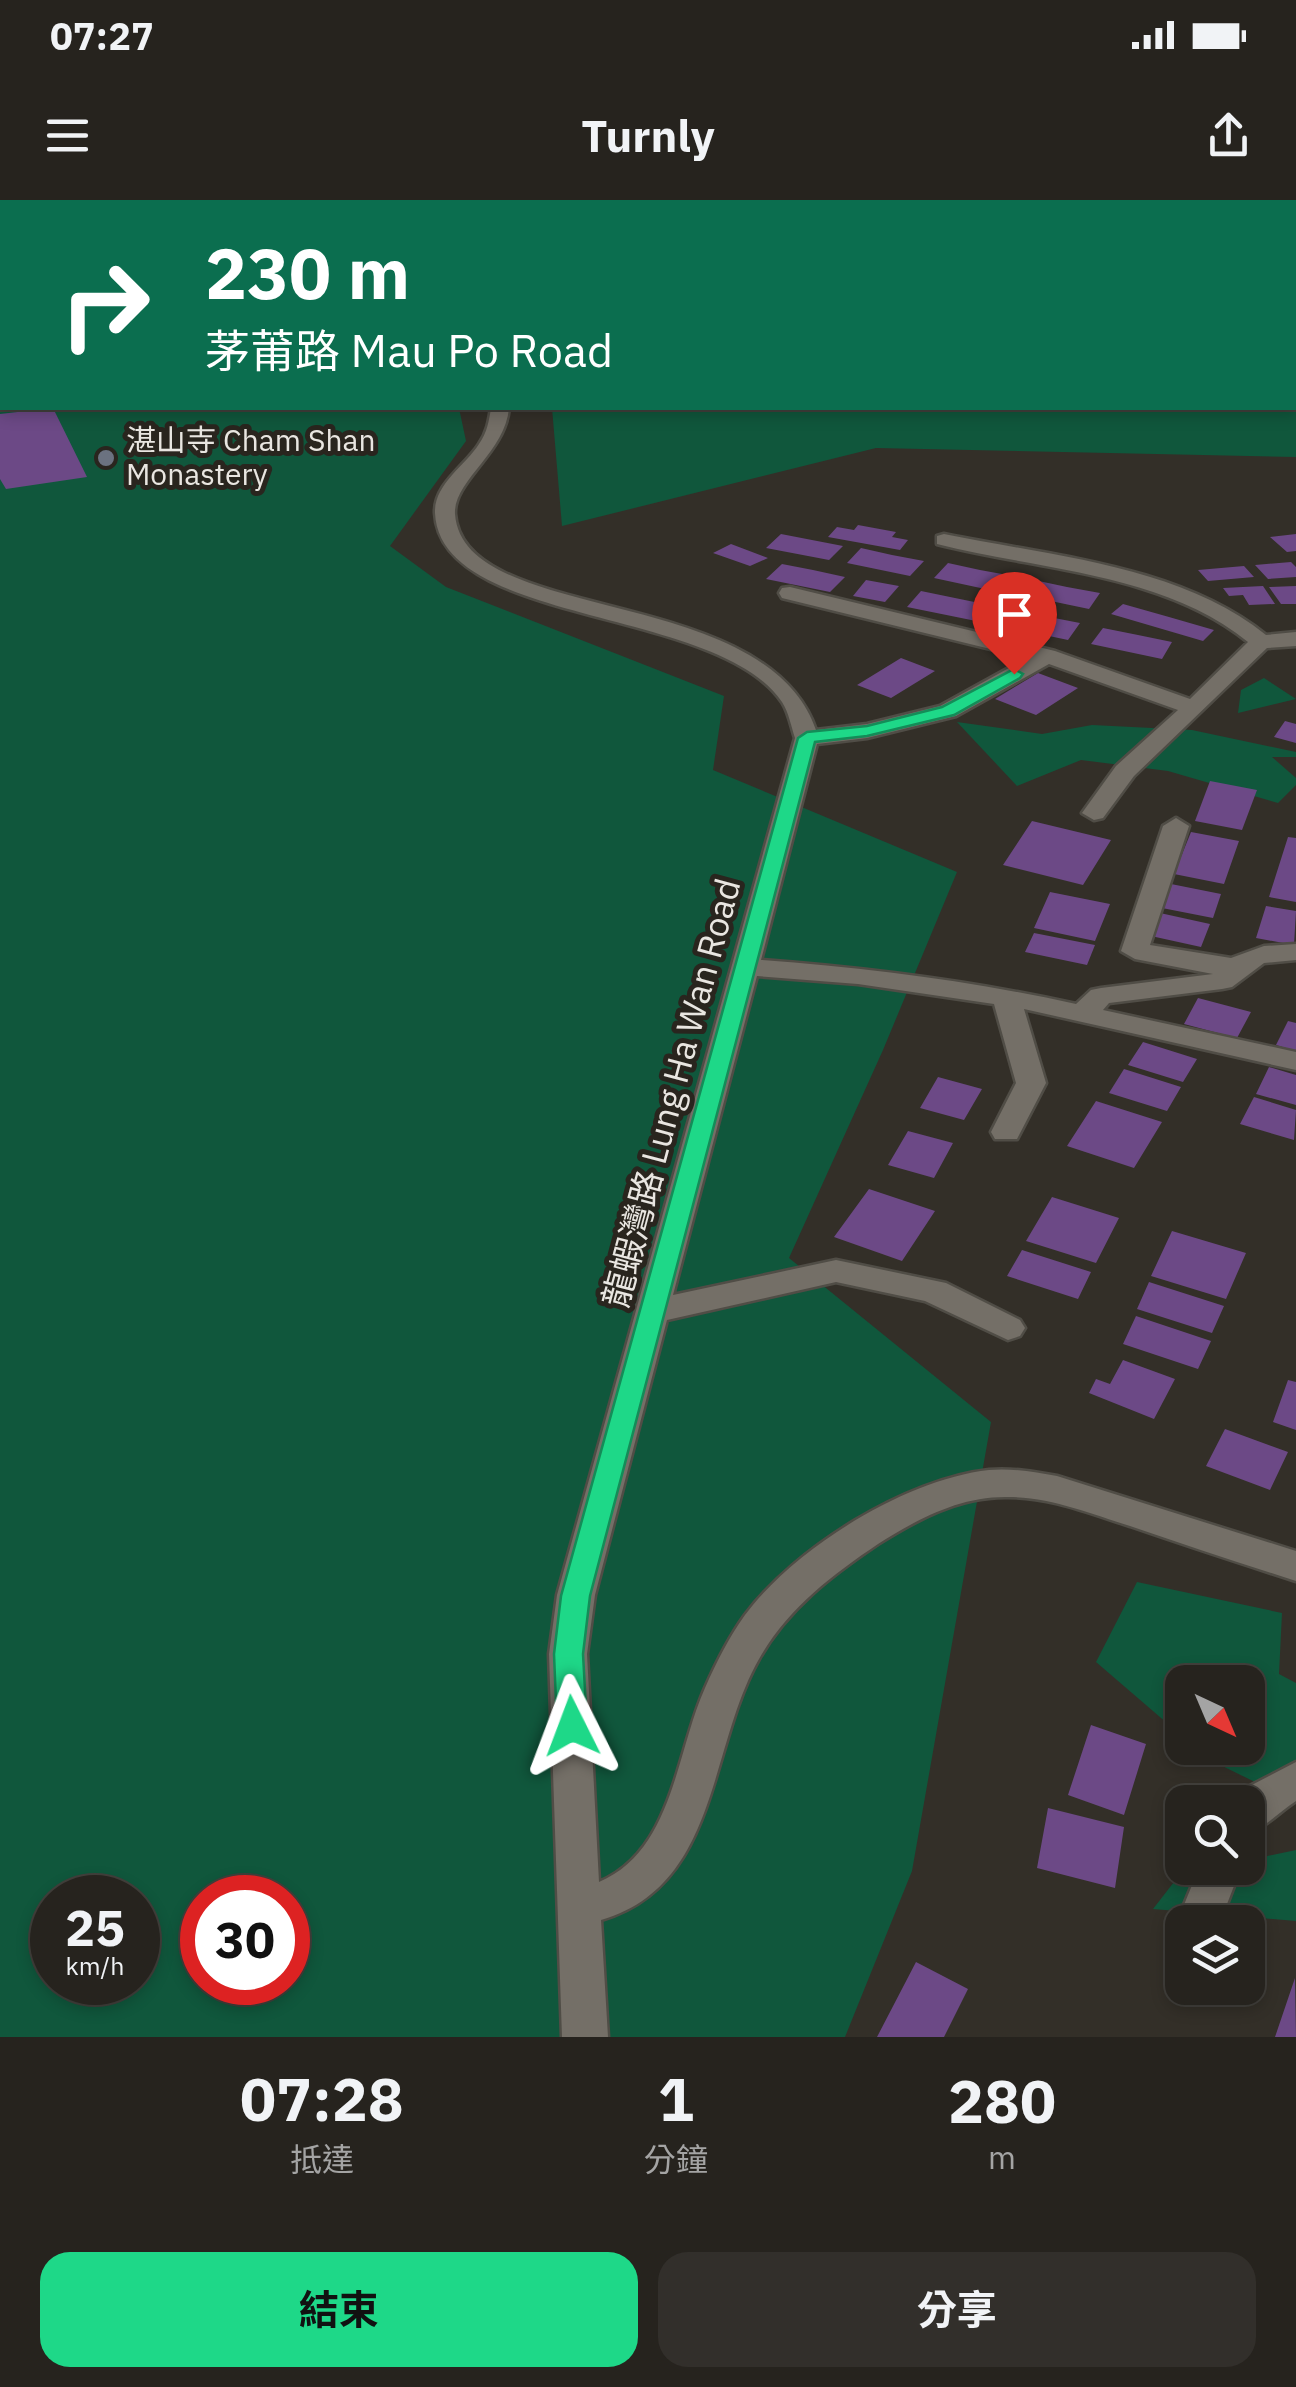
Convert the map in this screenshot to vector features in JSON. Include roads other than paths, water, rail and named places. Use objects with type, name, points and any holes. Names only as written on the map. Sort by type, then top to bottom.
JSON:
[{"type":"street","points":[[500,410],[491,445],[447,501],[447,524],[460,548],[488,572],[531,592],[659,624],[718,646],[762,671],[791,698],[807,738],[867,731],[948,711],[1047,656]]},
{"type":"street","points":[[944,540],[1184,594],[1246,625],[1261,642]]},
{"type":"street","points":[[790,593],[1047,656],[1194,708]]},
{"type":"street","points":[[1094,814],[1124,771],[1261,642],[1296,640]]},
{"type":"street","name":"龍蝦灣路 Lung Ha Wan Road","points":[[586,2037],[568,1654],[572,1622],[650,1312],[807,738]]},
{"type":"street","points":[[1176,826],[1135,951],[1234,967]]},
{"type":"street","points":[[1084,1013],[1101,996],[1222,981],[1240,961],[1281,951],[1296,952]]},
{"type":"street","points":[[746,967],[858,976],[1006,997],[1296,1061]]},
{"type":"street","points":[[1006,997],[1031,1083],[1006,1132]]},
{"type":"street","points":[[650,1312],[836,1270],[934,1291],[1008,1328]]},
{"type":"street","points":[[582,1906],[617,1897],[635,1885],[664,1854],[679,1826],[718,1704],[760,1624],[804,1578],[867,1532],[908,1510],[984,1484],[1024,1484],[1090,1499],[1296,1566]]},
{"type":"street","points":[[1265,1799],[1296,1780]]},
{"type":"place","name":"湛山寺 Cham Shan Monastery","points":[[106,458]]}]
